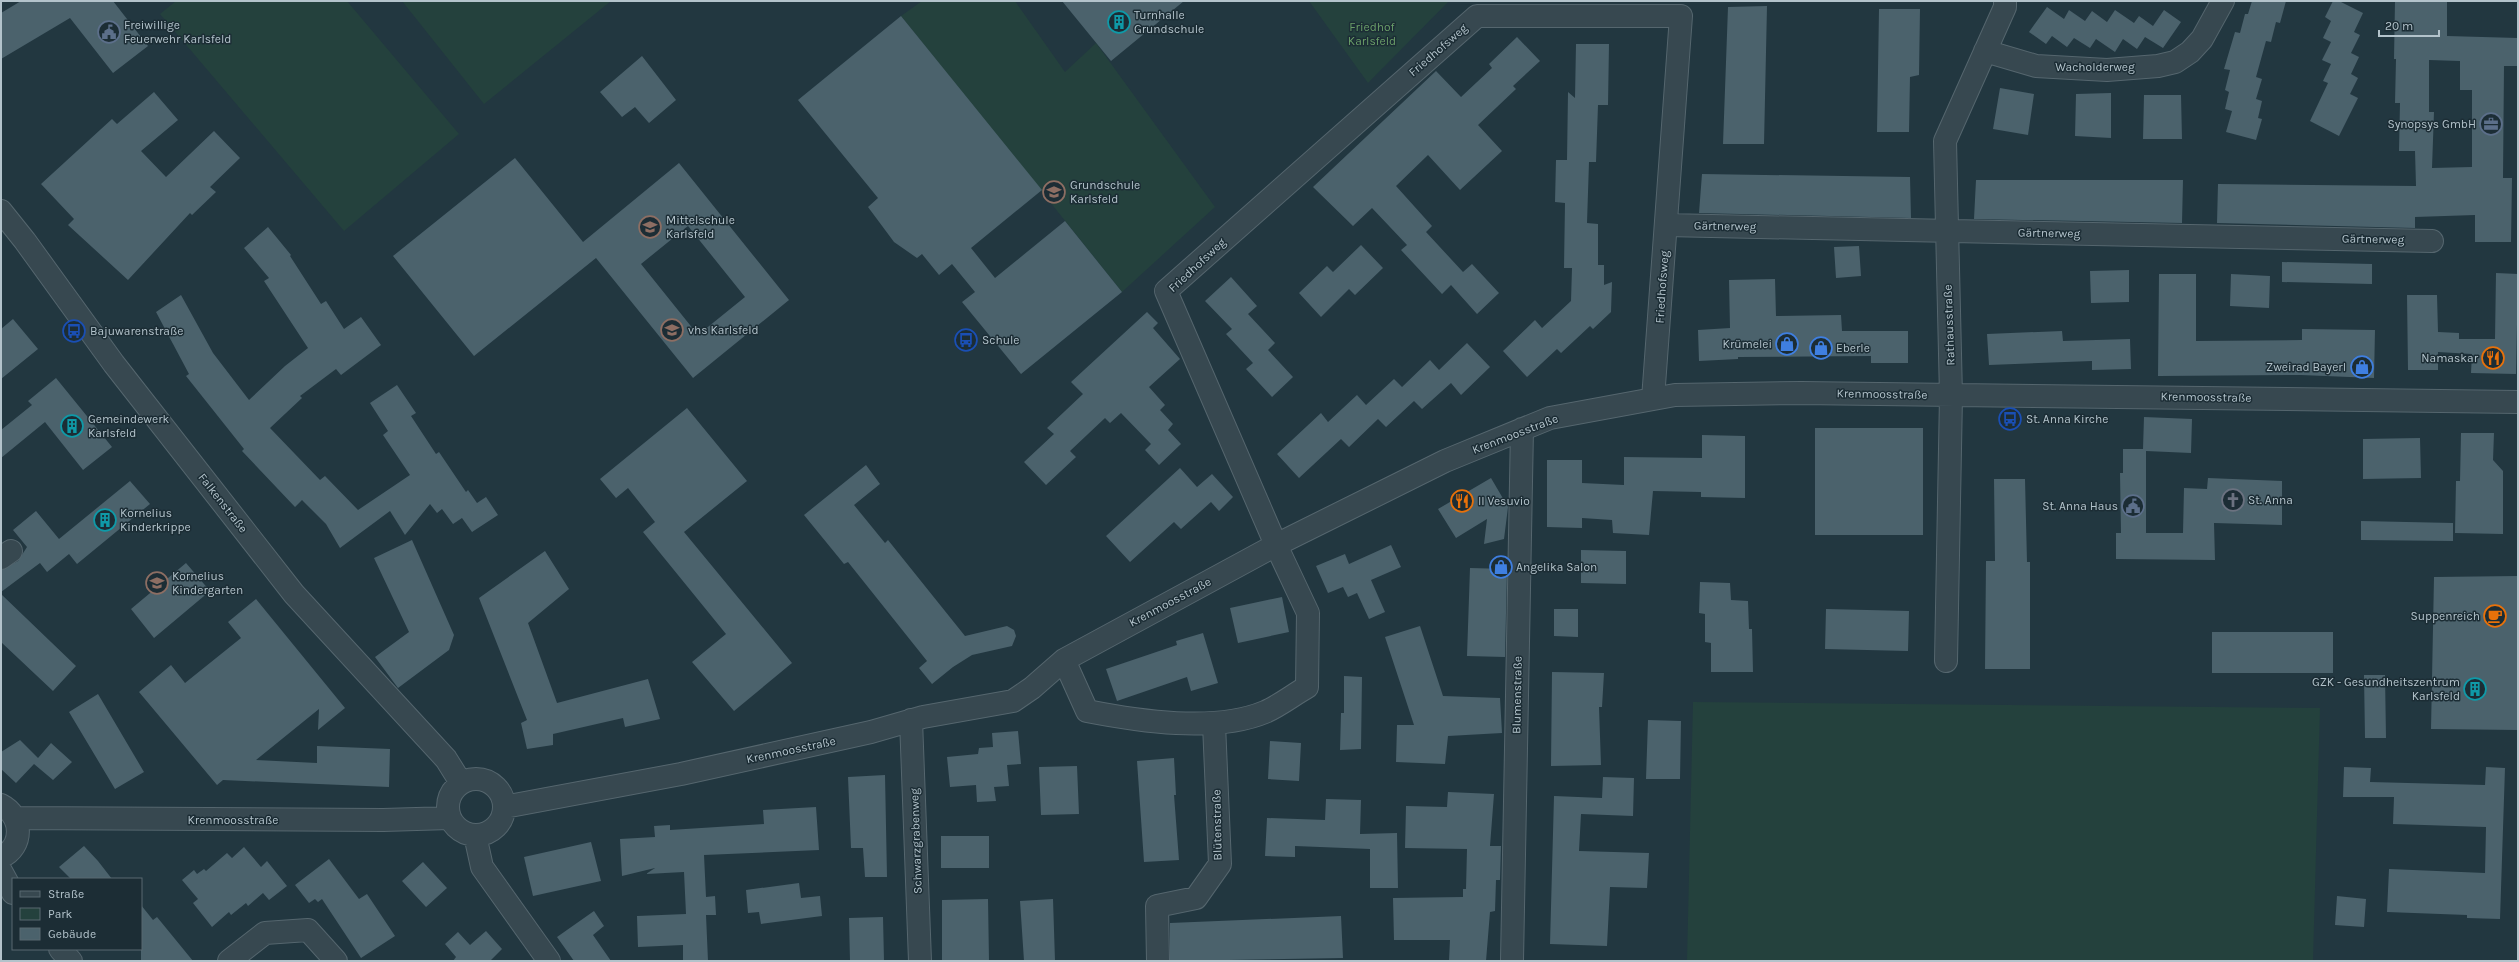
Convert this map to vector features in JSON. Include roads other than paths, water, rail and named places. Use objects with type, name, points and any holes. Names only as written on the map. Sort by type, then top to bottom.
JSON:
[{"type":"street","name":"Rathausstraße","points":[[1946,661],[1951,396],[1945,141],[2006,1]]},
{"type":"street","name":"Wacholderweg","points":[[1985,51],[2036,66],[2108,70],[2158,66],[2175,62],[2190,52],[2202,40],[2223,1]]},
{"type":"street","name":"Friedhofsweg","points":[[1276,545],[1166,291],[1477,16],[1681,16],[1653,400]]},
{"type":"street","name":"Falkenstraße","points":[[1,211],[25,241],[114,364],[290,587],[446,759],[461,782]]},
{"type":"street","name":"Gärtnerweg","points":[[1666,224],[2432,241]]},
{"type":"street","name":"Krenmoosstraße","points":[[504,807],[681,774],[871,732],[911,720],[1013,701],[1032,688],[1064,660],[1276,545],[1445,461],[1550,418],[1675,395],[1801,393],[1951,396],[2144,396],[2518,402]]},
{"type":"street","name":"Blumenstraße","points":[[1512,961],[1522,429]]},
{"type":"street","points":[[1064,660],[1087,711],[1136,720],[1214,724],[1264,712],[1307,687],[1308,613],[1276,545]]},
{"type":"street","name":"Schwarzgrabenweg","points":[[911,720],[920,961]]},
{"type":"street","name":"Blütenstraße","points":[[1158,961],[1157,906],[1196,898],[1220,864],[1214,724]]},
{"type":"street","points":[[474,778],[490,782],[500,792],[504,807],[503,815],[497,825],[490,831],[475,835],[464,833],[450,818],[447,805],[451,793],[461,782],[474,778]]},
{"type":"street","points":[[1,857],[11,851],[16,844],[18,831],[8,812]]},
{"type":"street","name":"Krenmoosstraße","points":[[8,812],[383,820],[450,818]]},
{"type":"street","points":[[475,835],[482,867],[549,961]]},
{"type":"street","points":[[1,871],[12,891]]},
{"type":"street","points":[[229,961],[266,933],[308,930],[336,961]]},
{"type":"street","points":[[61,950],[71,961]]},
{"type":"place","name":"Turnhalle Grundschule","points":[[1119,22]]},
{"type":"place","name":"Freiwillige Feuerwehr Karlsfeld","points":[[109,32]]},
{"type":"place","name":"Synopsys GmbH","points":[[2491,124]]},
{"type":"place","name":"Grundschule Karlsfeld","points":[[1054,192]]},
{"type":"place","name":"Mittelschule Karlsfeld","points":[[650,227]]},
{"type":"place","name":"vhs Karlsfeld","points":[[672,330]]},
{"type":"place","name":"Bajuwarenstraße","points":[[74,331]]},
{"type":"place","name":"Schule","points":[[966,340]]},
{"type":"place","name":"Krümelei","points":[[1787,344]]},
{"type":"place","name":"Eberle","points":[[1821,348]]},
{"type":"place","name":"Namaskar","points":[[2493,358]]},
{"type":"place","name":"Zweirad Bayerl","points":[[2362,367]]},
{"type":"place","name":"St. Anna Kirche","points":[[2010,419]]},
{"type":"place","name":"Gemeindewerk Karlsfeld","points":[[72,426]]},
{"type":"place","name":"St. Anna","points":[[2233,500]]},
{"type":"place","name":"Il Vesuvio","points":[[1462,501]]},
{"type":"place","name":"St. Anna Haus","points":[[2133,506]]},
{"type":"place","name":"Kornelius Kinderkrippe","points":[[105,520]]},
{"type":"place","name":"Angelika Salon","points":[[1501,567]]},
{"type":"place","name":"Kornelius Kindergarten","points":[[157,583]]},
{"type":"place","name":"Suppenreich","points":[[2495,616]]},
{"type":"place","name":"GZK - Gesundheitszentrum Karlsfeld","points":[[2475,689]]},
{"type":"park label","name":"Friedhof Karlsfeld","points":[[1372,34]]}]
